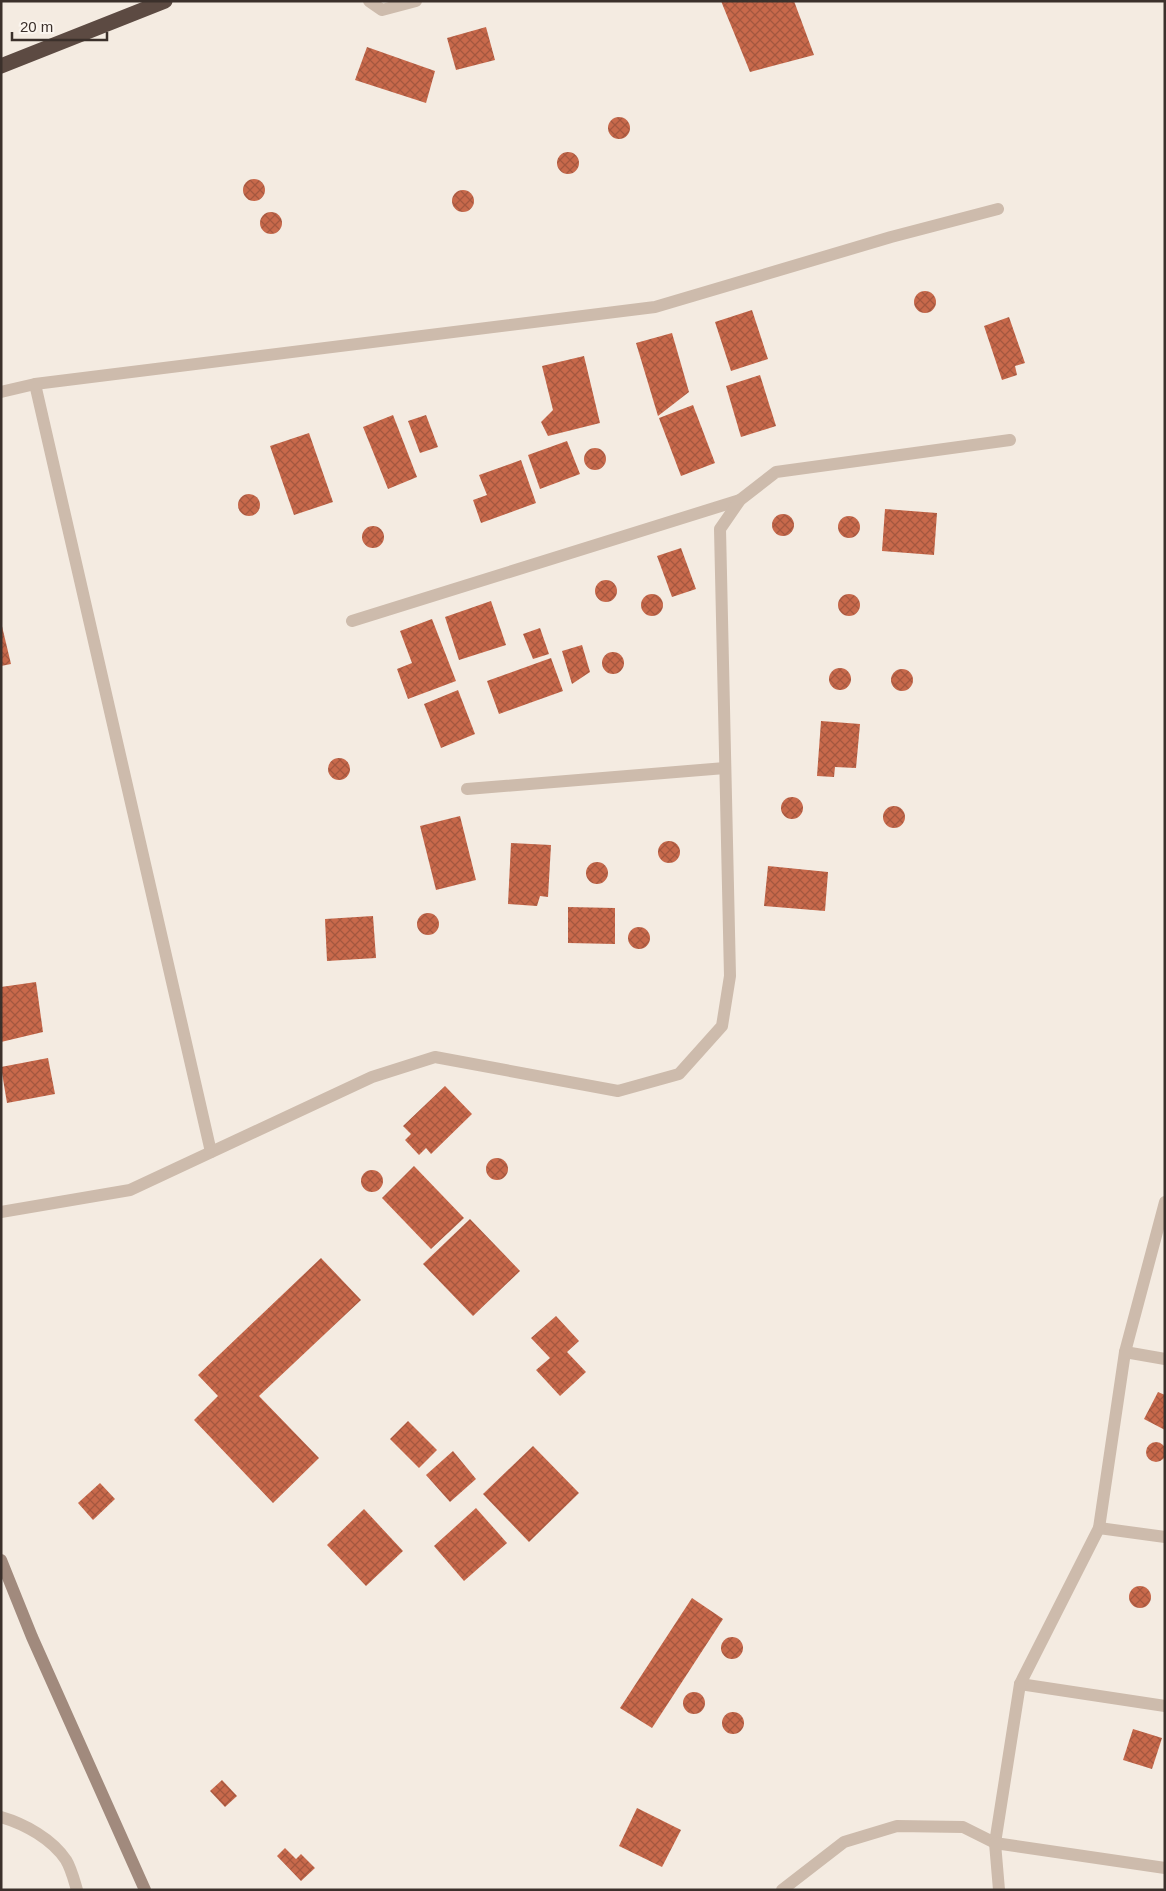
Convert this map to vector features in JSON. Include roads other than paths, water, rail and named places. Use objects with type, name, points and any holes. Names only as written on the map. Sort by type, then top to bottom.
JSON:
[{"type":"highway","points":[[1,66],[165,1]]},
{"type":"street","points":[[369,1],[382,10],[416,1]]},
{"type":"street","points":[[1,392],[35,384],[655,307],[891,237],[998,209]]},
{"type":"street","points":[[35,384],[211,1152]]},
{"type":"street","points":[[1,1212],[130,1190],[372,1077],[435,1057],[618,1091],[679,1074],[722,1026],[730,976],[720,529],[740,500],[776,472],[1010,440]]},
{"type":"street","points":[[352,621],[740,500]]},
{"type":"street","points":[[467,789],[725,768]]},
{"type":"street","points":[[999,1890],[995,1843],[1020,1684],[1099,1528],[1125,1352],[1164,1206]]},
{"type":"street","points":[[1125,1352],[1165,1359]]},
{"type":"street","points":[[1099,1528],[1165,1537]]},
{"type":"street","points":[[1,1560],[32,1637],[145,1890]]},
{"type":"street","points":[[1020,1684],[1165,1706]]},
{"type":"street","points":[[1,1817],[15,1821],[49,1841],[67,1861],[77,1890]]},
{"type":"street","points":[[782,1890],[844,1842],[897,1826],[963,1827],[995,1843],[1165,1868]]}]
